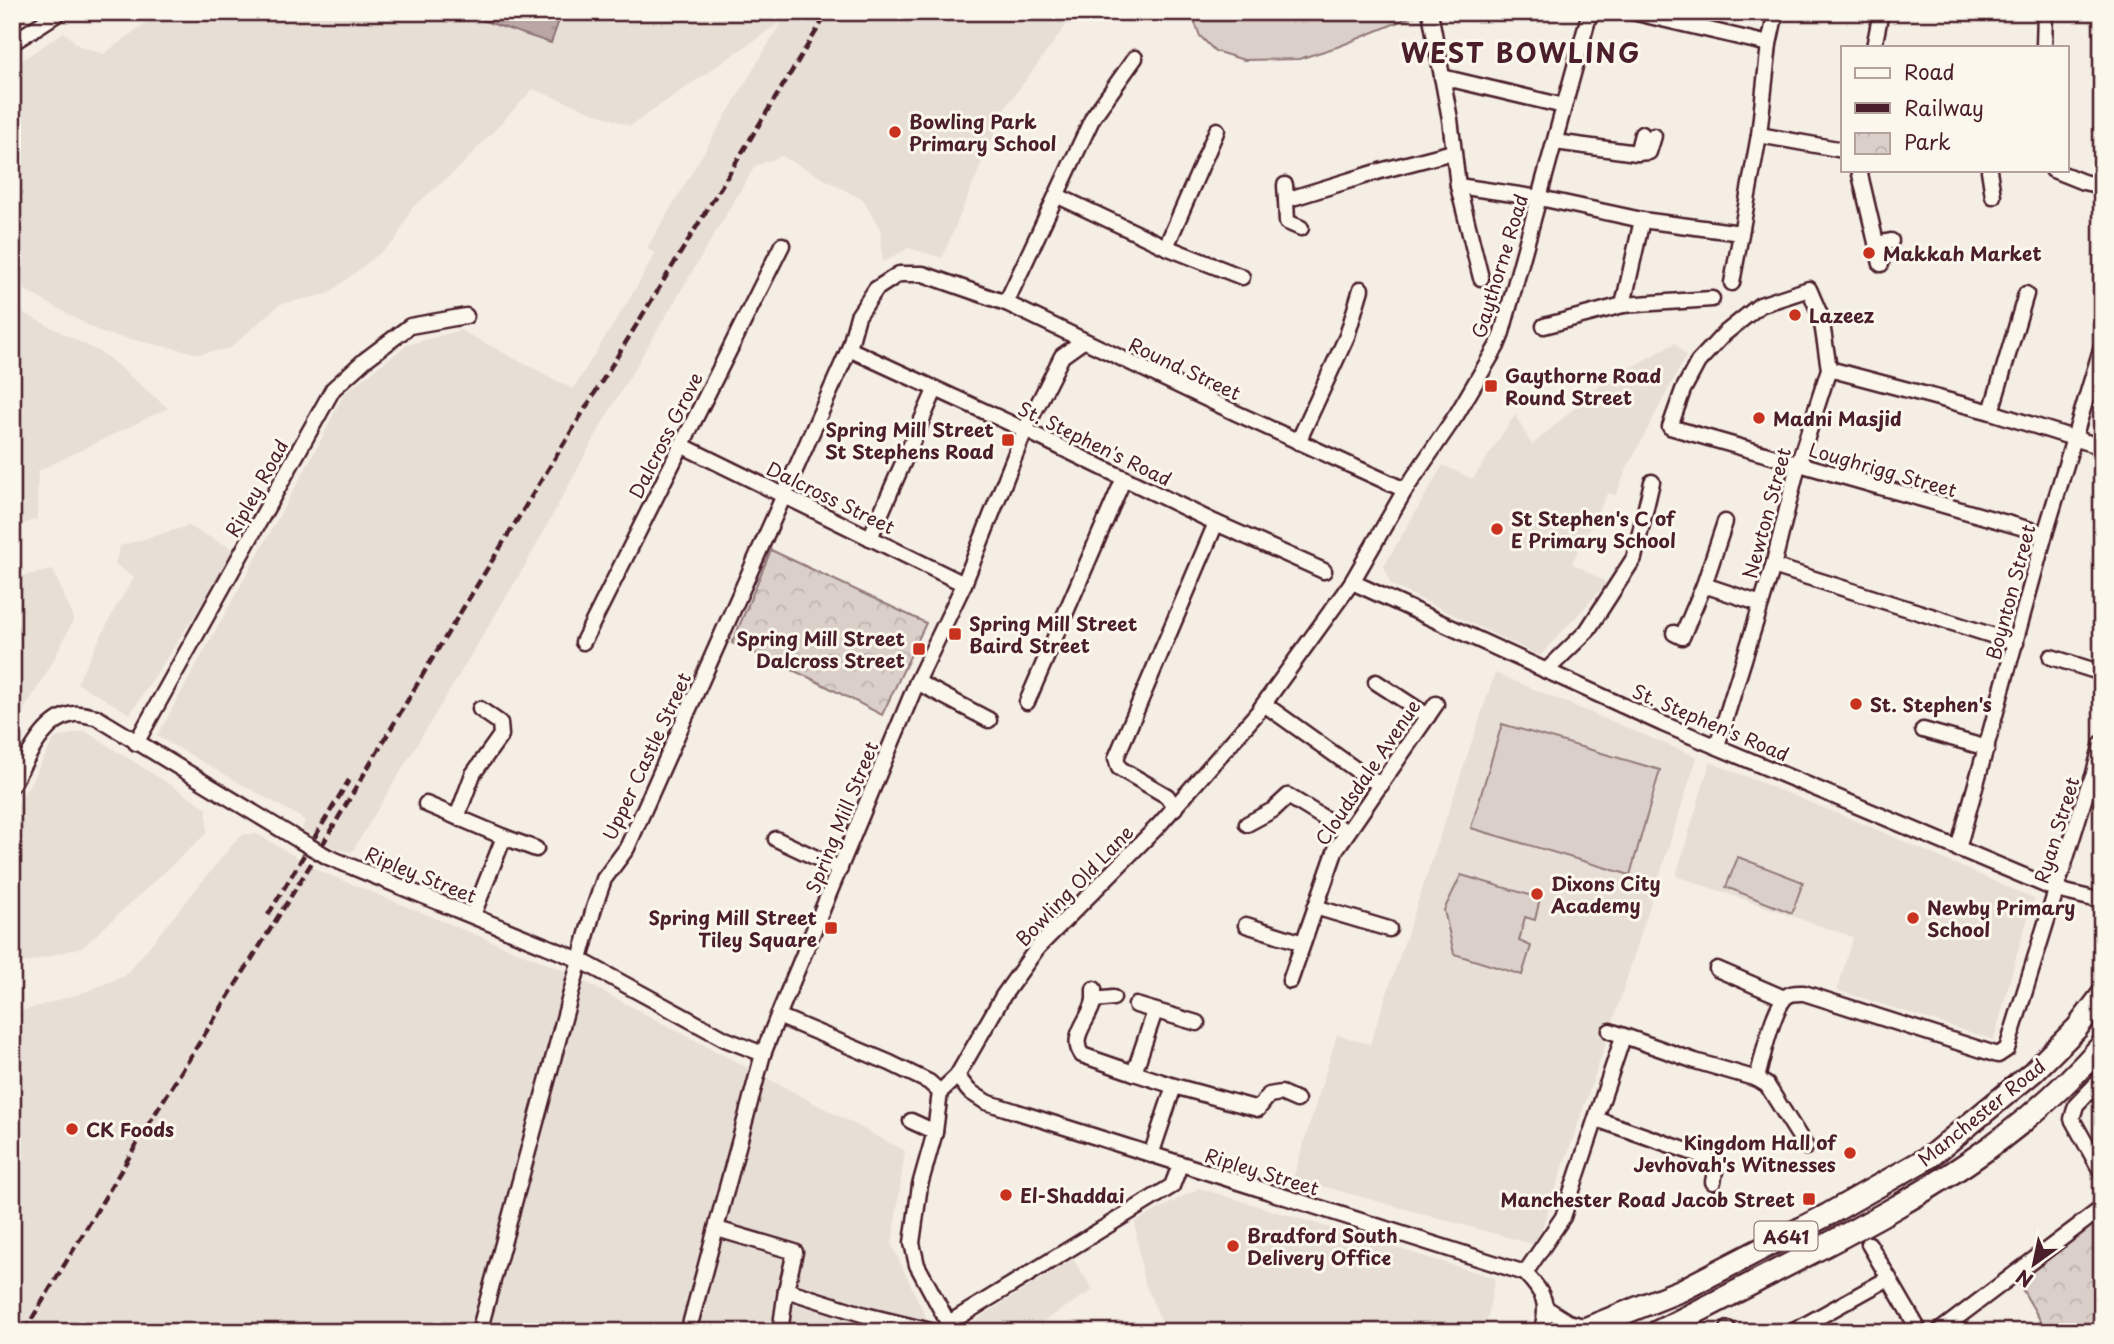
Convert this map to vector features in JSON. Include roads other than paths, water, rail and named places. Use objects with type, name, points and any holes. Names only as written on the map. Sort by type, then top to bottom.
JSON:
[{"type":"main road","name":"Manchester Road","points":[[1582,1329],[1682,1290],[1829,1214],[1931,1156],[2033,1072],[2068,1038],[2101,997]]},
{"type":"main road","name":"Manchester Road","points":[[1657,1332],[1876,1219],[1966,1166],[2043,1105],[2102,1045]]},
{"type":"street","points":[[12,43],[60,12]]},
{"type":"street","points":[[1430,12],[1450,119],[1458,186],[1481,278]]},
{"type":"street","name":"Gaythorne Road","points":[[1352,582],[1405,490],[1457,414],[1497,346],[1590,12]]},
{"type":"street","points":[[1632,12],[1769,44]]},
{"type":"street","points":[[1732,283],[1759,135],[1769,44],[1776,12]]},
{"type":"street","points":[[1874,46],[1881,12]]},
{"type":"street","points":[[2044,46],[2045,12]]},
{"type":"street","points":[[1006,303],[1093,117],[1135,58]]},
{"type":"street","points":[[1442,77],[1564,106]]},
{"type":"street","points":[[1166,247],[1217,130]]},
{"type":"street","points":[[1555,142],[1643,153],[1648,135]]},
{"type":"street","points":[[1759,135],[1841,150]]},
{"type":"street","points":[[1286,200],[1453,152]]},
{"type":"street","points":[[1860,172],[1884,242],[1881,264]]},
{"type":"street","points":[[1989,172],[1993,196]]},
{"type":"street","points":[[2058,172],[2102,186]]},
{"type":"street","points":[[1285,185],[1287,222],[1301,228]]},
{"type":"street","points":[[1458,186],[1540,198],[1642,220],[1741,233]]},
{"type":"street","points":[[1058,196],[1166,247],[1242,277]]},
{"type":"street","points":[[1623,305],[1642,220]]},
{"type":"street","name":"Dalcross Grove","points":[[583,642],[782,245]]},
{"type":"street","name":"Upper Castle Street","points":[[479,1332],[579,960],[604,879],[627,848],[849,349],[858,316],[876,289],[899,274],[923,274],[948,281]]},
{"type":"street","name":"Round Street","points":[[948,281],[1006,303],[1405,490]]},
{"type":"street","points":[[1298,442],[1347,336],[1361,289]]},
{"type":"street","name":"Newton Street","points":[[1670,427],[1682,390],[1699,362],[1724,334],[1760,305],[1809,289],[1821,317],[1829,369],[1798,465],[1762,604],[1717,746]]},
{"type":"street","points":[[1991,412],[2026,294]]},
{"type":"street","points":[[1544,326],[1623,305],[1712,299]]},
{"type":"street","name":"Ripley Road","points":[[136,743],[333,389],[365,360],[410,326],[466,316]]},
{"type":"street","name":"Spring Mill Street","points":[[688,1332],[763,1054],[778,1016],[917,682],[964,584],[1026,430],[1062,356],[1083,341]]},
{"type":"street","name":"Boynton Street","points":[[1958,849],[2045,534],[2102,346]]},
{"type":"street","name":"St. Stephen's Road","points":[[849,349],[1026,430],[1216,523],[1324,571]]},
{"type":"street","points":[[1829,369],[1991,412],[2102,447]]},
{"type":"street","points":[[870,538],[935,390]]},
{"type":"street","name":"Loughrigg Street","points":[[1670,427],[2045,534]]},
{"type":"street","name":"Dalcross Street","points":[[681,445],[964,584]]},
{"type":"street","points":[[1027,702],[1124,478]]},
{"type":"street","points":[[1546,671],[1587,631],[1634,558],[1641,498],[1653,482]]},
{"type":"street","points":[[1674,633],[1682,637],[1725,522]]},
{"type":"street","points":[[1175,808],[1167,796],[1119,768],[1116,758],[1216,523]]},
{"type":"street","points":[[1773,566],[2016,643]]},
{"type":"street","name":"St. Stephen's Road","points":[[1352,582],[1662,724],[2057,890],[2102,901]]},
{"type":"street","name":"Bowling Old Lane","points":[[940,1092],[957,1076],[1003,996],[1038,947],[1175,808],[1264,704],[1352,582]]},
{"type":"street","points":[[1704,584],[1762,604]]},
{"type":"street","points":[[2051,657],[2102,673]]},
{"type":"street","name":"Cloudsdale Avenue","points":[[1290,981],[1336,849],[1432,710],[1376,681]]},
{"type":"street","points":[[917,682],[989,720]]},
{"type":"street","points":[[1264,704],[1381,785]]},
{"type":"street","points":[[457,817],[473,774],[501,735],[500,723],[480,709]]},
{"type":"street","name":"Ripley Street","points":[[12,785],[32,750],[50,726],[75,713],[96,717],[328,857],[579,960],[725,1039],[763,1054]]},
{"type":"street","points":[[1923,730],[1987,748]]},
{"type":"street","name":"Ryan Street","points":[[1784,998],[1793,993],[1804,993],[1998,1055],[2007,1049],[2088,787],[2097,777],[2102,743]]},
{"type":"street","points":[[1247,824],[1273,810],[1288,796],[1347,832]]},
{"type":"street","points":[[426,804],[536,849]]},
{"type":"street","points":[[473,915],[504,837]]},
{"type":"street","points":[[776,839],[840,870]]},
{"type":"street","points":[[1315,907],[1390,929]]},
{"type":"street","points":[[1247,925],[1303,943]]},
{"type":"street","points":[[1717,969],[1784,998],[1756,1079]]},
{"type":"street","points":[[1113,998],[1094,994],[1078,1035],[1078,1049],[1082,1055],[1261,1115],[1269,1095],[1281,1093],[1297,1100]]},
{"type":"street","points":[[1136,1005],[1196,1023]]},
{"type":"street","points":[[1134,1073],[1155,1011]]},
{"type":"street","points":[[778,1016],[890,1063],[929,1082],[940,1092],[935,1132],[920,1185],[912,1242],[917,1265],[951,1328],[1172,1186],[1180,1165]]},
{"type":"street","points":[[1541,1332],[1546,1308],[1542,1292],[1525,1273],[1563,1217],[1596,1119],[1616,1034],[1767,1084],[1806,1147]]},
{"type":"street","name":"Ripley Street","points":[[957,1076],[969,1091],[986,1102],[1525,1273]]},
{"type":"street","points":[[2102,1078],[2076,1105],[2072,1119],[2102,1173]]},
{"type":"street","points":[[1151,1155],[1174,1086]]},
{"type":"street","points":[[1596,1119],[1705,1157],[1716,1167],[1713,1182]]},
{"type":"street","points":[[911,1121],[935,1132]]},
{"type":"street","points":[[1938,1332],[2102,1208]]},
{"type":"street","points":[[717,1229],[795,1252],[780,1332]]},
{"type":"street","points":[[1869,1244],[1920,1332]]},
{"type":"street","points":[[1792,1332],[1889,1278]]},
{"type":"street","points":[[786,1290],[865,1315],[935,1332]]},
{"type":"street","points":[[1546,1308],[1582,1329]]},
{"type":"water","points":[[457,12],[562,12],[551,43]]},
{"type":"railway","points":[[24,1332],[828,12]]},
{"type":"railway","points":[[268,915],[349,780]]},
{"type":"place","name":"Bowling Park Primary School","points":[[895,132]]},
{"type":"place","name":"Makkah Market","points":[[1869,253]]},
{"type":"place","name":"Lazeez","points":[[1795,315]]},
{"type":"place","name":"Gaythorne Road Round Street","points":[[1491,386]]},
{"type":"place","name":"Madni Masjid","points":[[1759,418]]},
{"type":"place","name":"Spring Mill Street St Stephens Road","points":[[1008,440]]},
{"type":"place","name":"St Stephen's C of E Primary School","points":[[1497,529]]},
{"type":"place","name":"Spring Mill Street Baird Street","points":[[955,634]]},
{"type":"place","name":"Spring Mill Street Dalcross Street","points":[[919,649]]},
{"type":"place","name":"St. Stephen's","points":[[1856,704]]},
{"type":"place","name":"Dixons City Academy","points":[[1537,894]]},
{"type":"place","name":"Newby Primary School","points":[[1913,918]]},
{"type":"place","name":"Spring Mill Street Tiley Square","points":[[831,928]]},
{"type":"place","name":"CK Foods","points":[[72,1129]]},
{"type":"place","name":"Kingdom Hall of Jevhovah's Witnesses","points":[[1850,1153]]},
{"type":"place","name":"El-Shaddai","points":[[1006,1195]]},
{"type":"place","name":"Manchester Road Jacob Street","points":[[1809,1199]]},
{"type":"place","name":"Bradford South Delivery Office","points":[[1233,1246]]},
{"type":"district","name":"WEST BOWLING","points":[[1521,52]]}]
